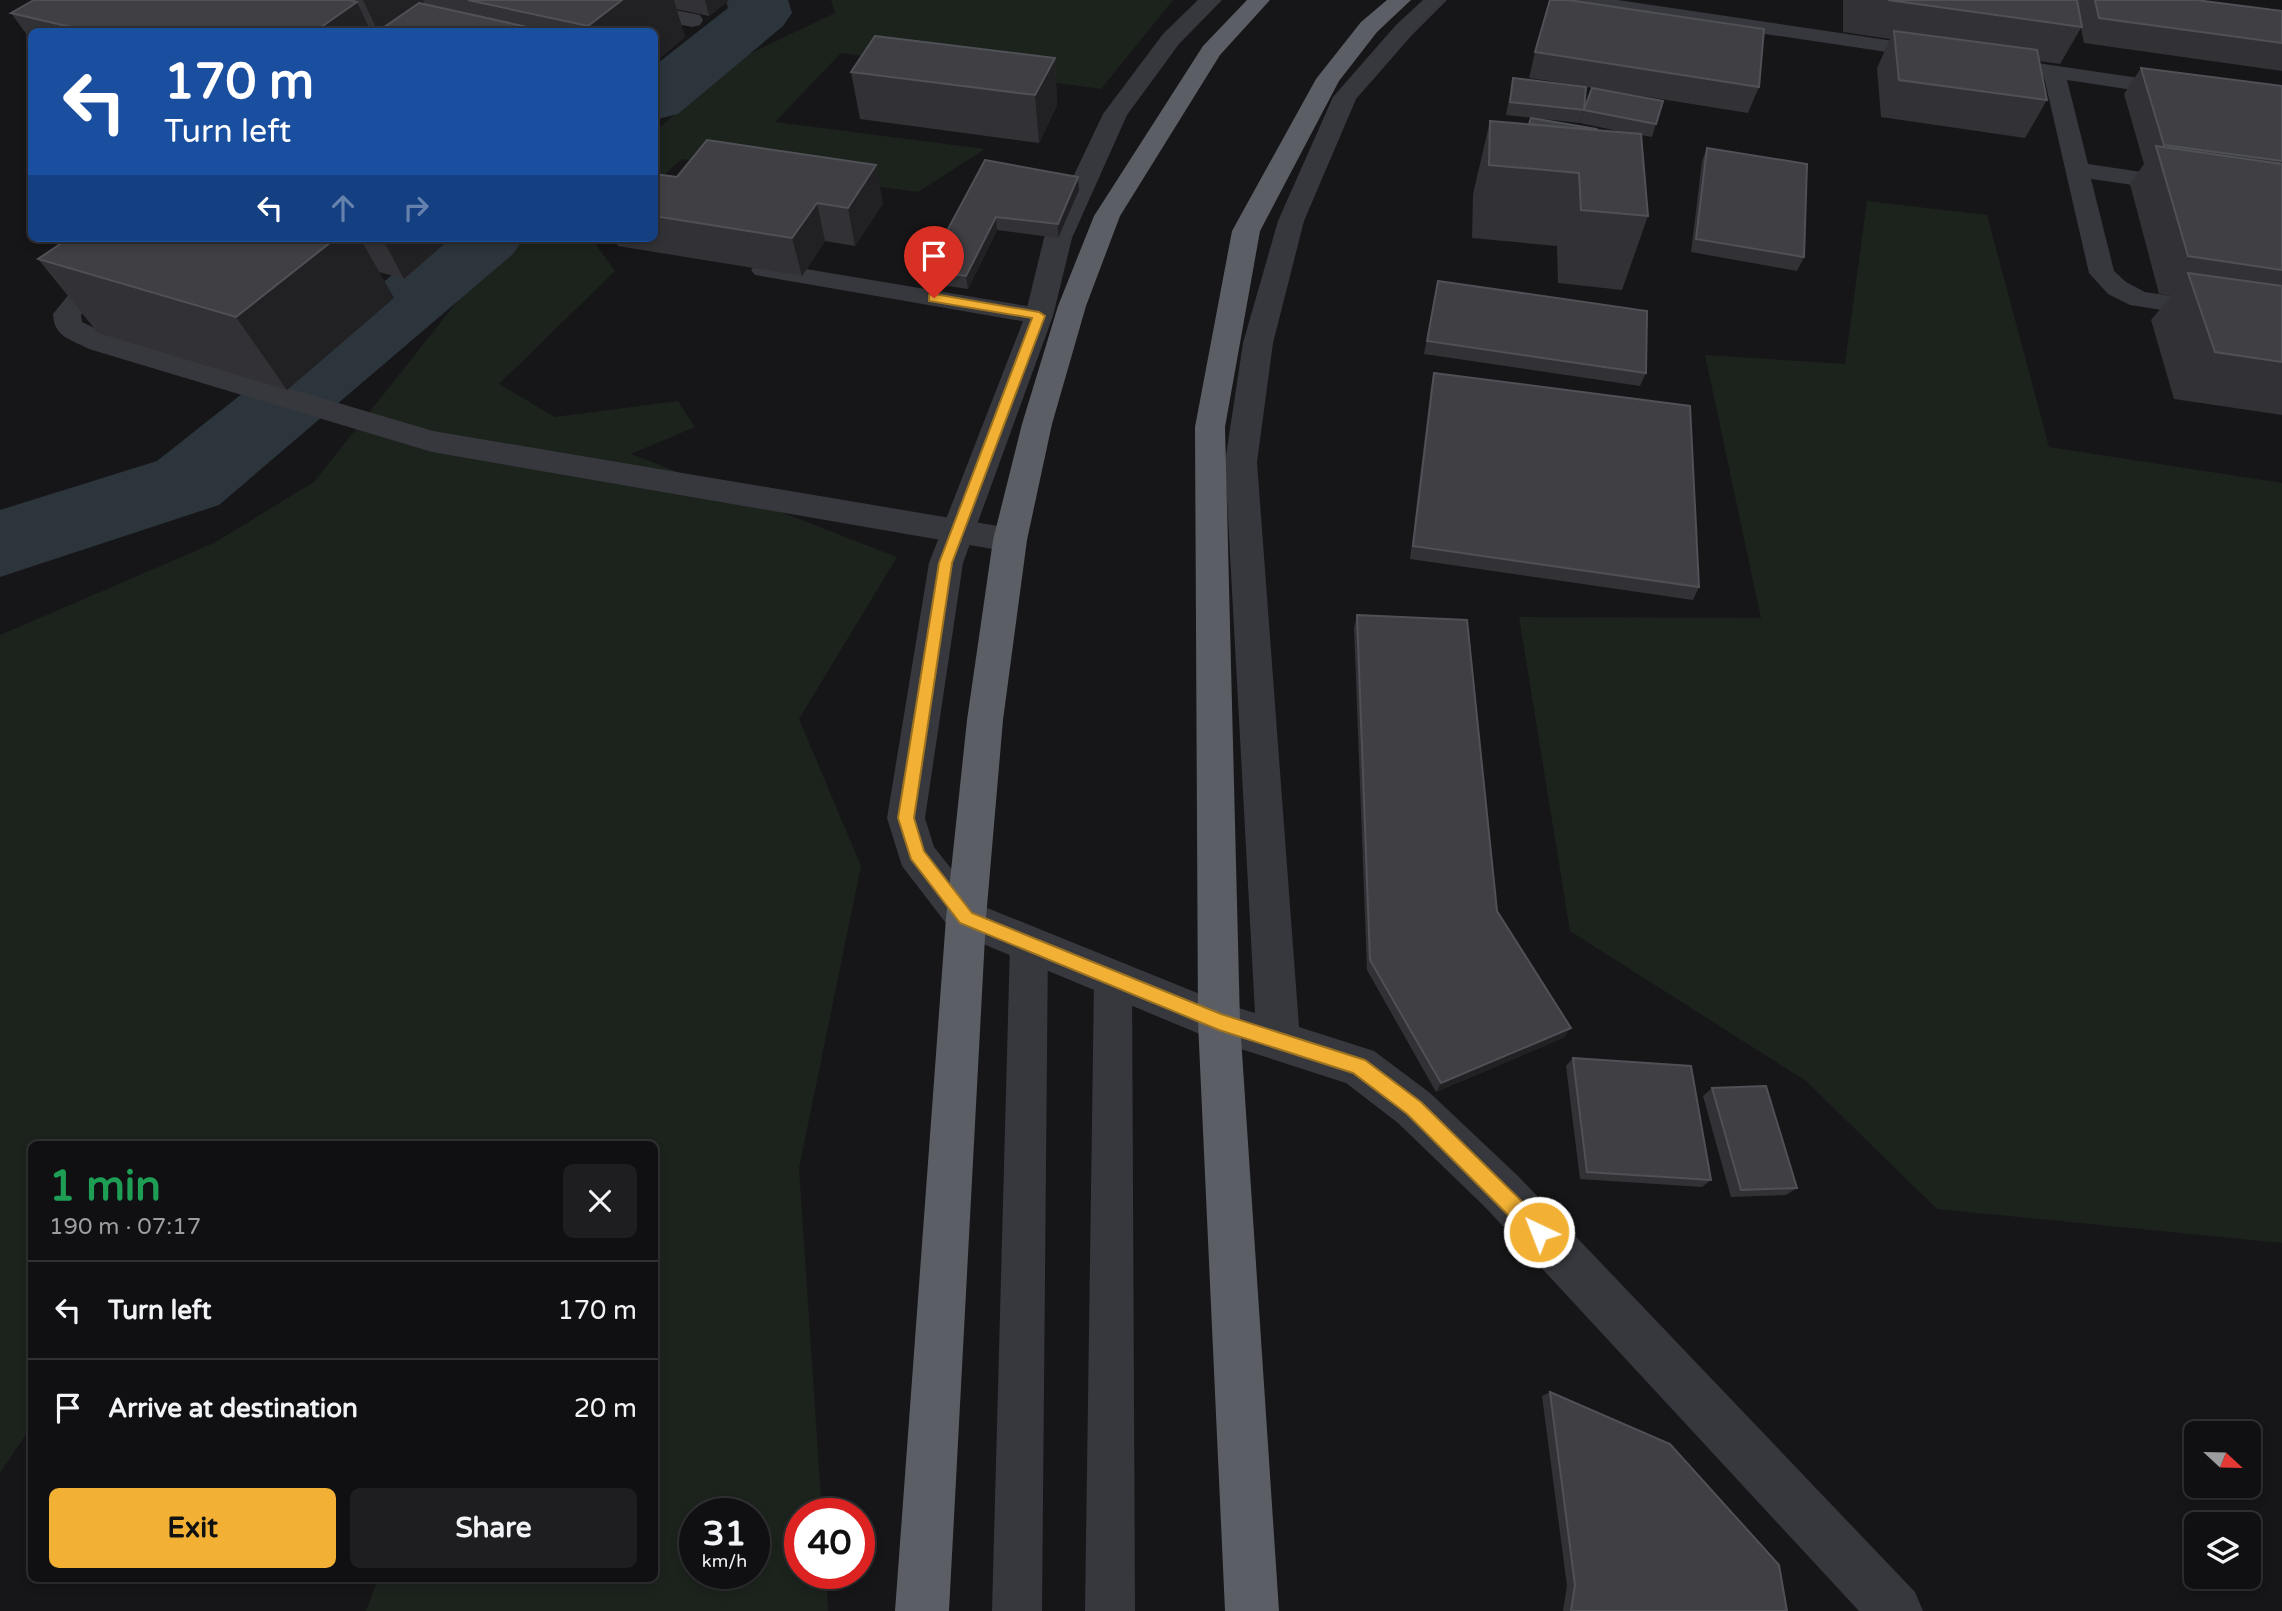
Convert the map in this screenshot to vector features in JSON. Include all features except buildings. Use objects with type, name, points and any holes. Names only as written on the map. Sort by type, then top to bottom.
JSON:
[{"type":"highway","points":[[922,1611],[966,918],[985,720],[1010,540],[1037,424],[1064,332],[1107,216],[1211,51],[1259,0]]},
{"type":"highway","points":[[1252,1611],[1219,1022],[1210,427],[1246,231],[1328,79],[1369,27],[1400,0]]},
{"type":"street","points":[[593,0],[692,20]]},
{"type":"street","points":[[1211,0],[1171,39],[1115,114],[1058,238],[1039,316],[946,563],[906,818],[916,854],[966,918],[1219,1022],[1359,1066],[1414,1108],[1502,1192],[1895,1611]]},
{"type":"street","points":[[1278,1040],[1241,462],[1258,343],[1292,221],[1345,97],[1404,30],[1436,0]]},
{"type":"street","points":[[158,242],[80,299],[67,314],[68,326],[99,342],[432,440],[1010,540]]},
{"type":"lane","points":[[1577,0],[2197,93]]},
{"type":"lane","points":[[2054,71],[2102,273],[2117,288],[2139,299],[2282,321]]},
{"type":"lane","points":[[2078,170],[2200,187]]},
{"type":"lane","points":[[764,270],[1039,316]]},
{"type":"lane","points":[[1017,1611],[1029,943]]},
{"type":"lane","points":[[1110,1611],[1113,980]]},
{"type":"shaded area","points":[[831,0],[1173,0],[1101,89],[841,53],[775,122],[985,149],[918,192],[682,159],[658,180],[658,129],[747,55],[835,13]]},
{"type":"shaded area","points":[[1867,201],[1987,215],[2049,447],[2282,483],[2282,1243],[1937,1209],[1806,1081],[1570,931],[1519,617],[1761,618],[1705,355],[1845,364]]},
{"type":"shaded area","points":[[521,242],[594,242],[615,271],[499,384],[555,417],[678,401],[695,427],[631,454],[897,557],[799,719],[861,866],[799,1168],[821,1498],[784,1498],[784,1589],[827,1589],[828,1611],[366,1611],[377,1582],[658,1582],[658,1141],[28,1141],[28,1431],[0,1473],[0,635],[214,543],[314,482],[471,284]]},
{"type":"waterway","points":[[658,97],[761,13],[757,0]]},
{"type":"waterway","points":[[0,544],[188,483],[481,242]]},
{"type":"route","points":[[934,298],[1039,316],[946,563],[906,818],[916,854],[955,900],[966,918],[1219,1022],[1359,1066],[1414,1108],[1502,1192],[1539,1232]]}]
